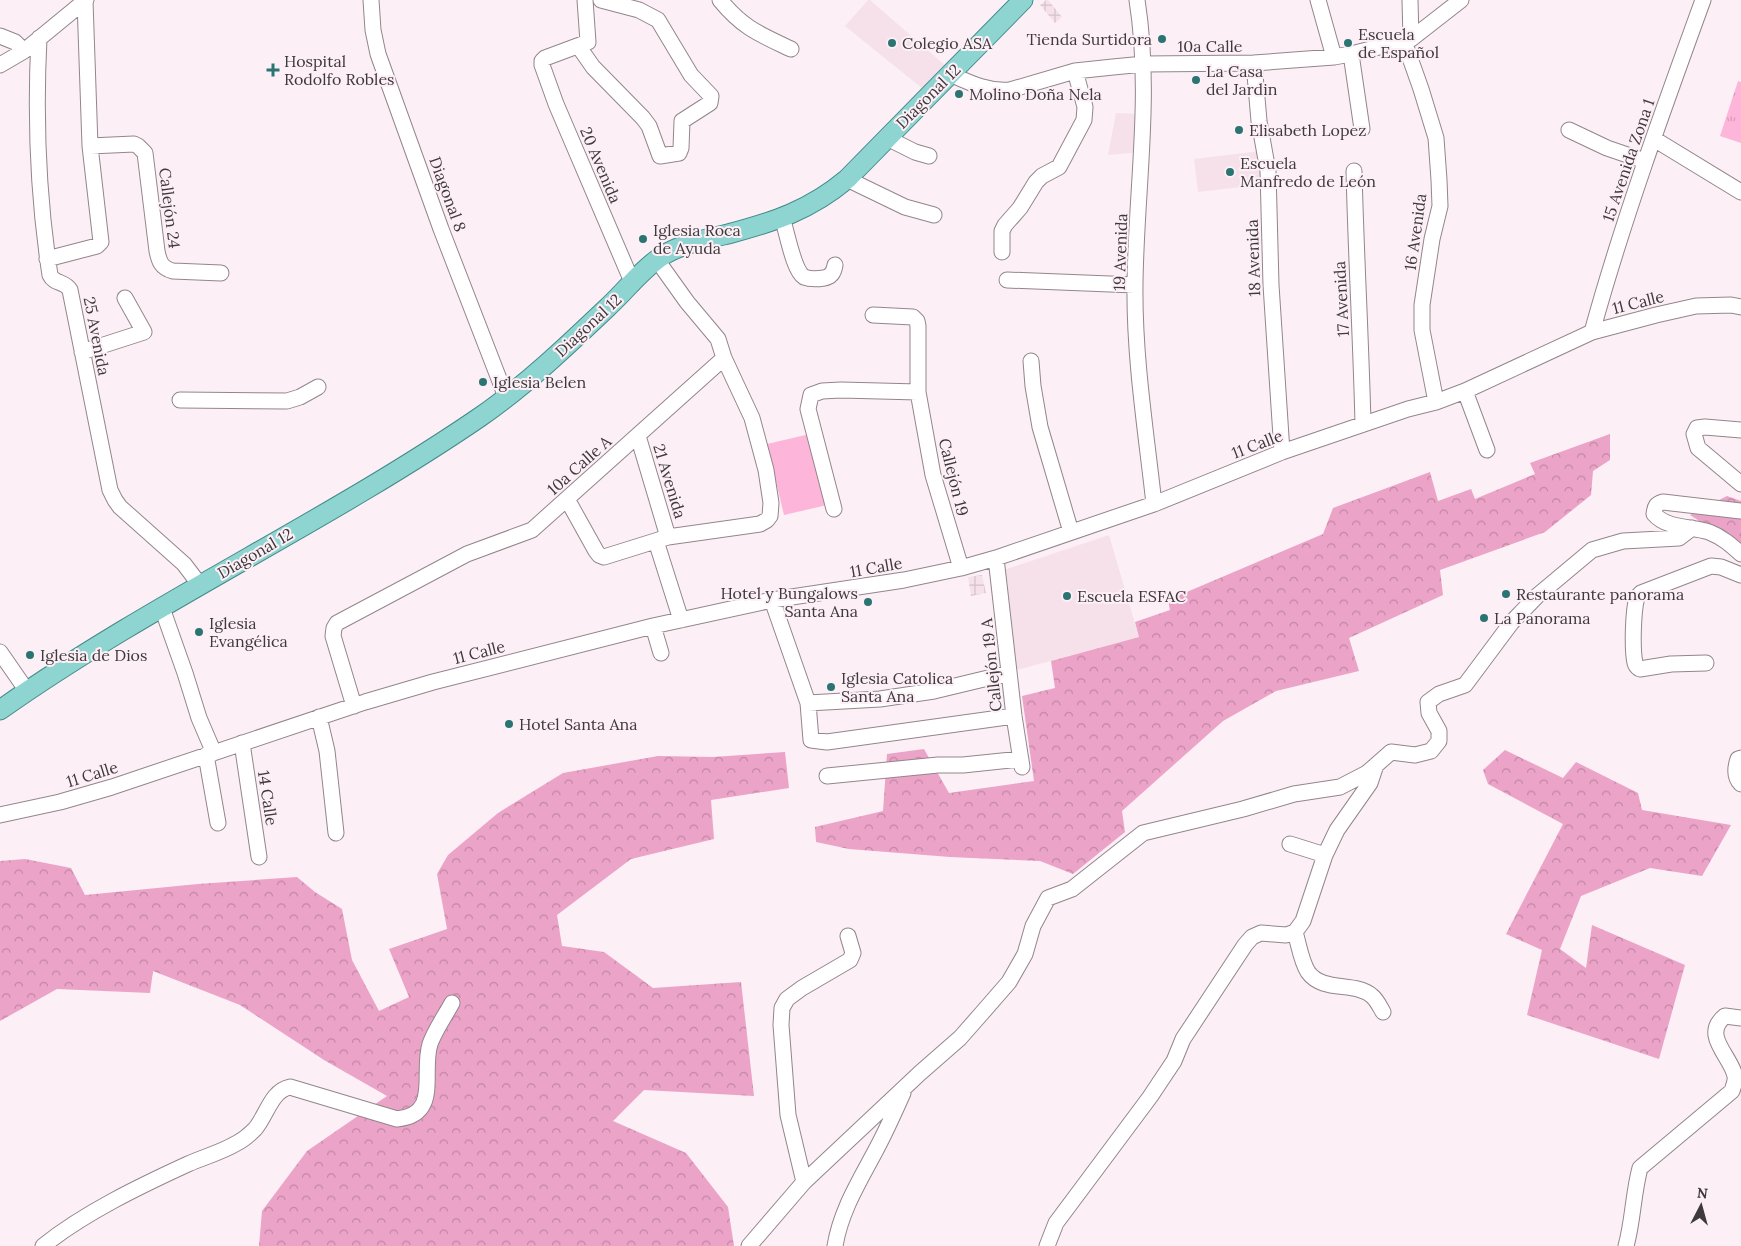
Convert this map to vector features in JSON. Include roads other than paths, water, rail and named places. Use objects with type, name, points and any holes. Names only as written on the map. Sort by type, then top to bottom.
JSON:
[{"type":"main road","name":"Diagonal 12","points":[[0,710],[95,648],[408,464],[482,415],[575,338],[657,260],[670,252],[692,244],[782,218],[818,201],[847,180],[1022,0]]},
{"type":"street","points":[[0,65],[24,51],[85,0]]},
{"type":"street","points":[[47,259],[100,244],[100,229],[90,146],[85,0]]},
{"type":"street","name":"Diagonal 8","points":[[371,0],[373,30],[378,54],[441,229],[506,397]]},
{"type":"street","points":[[585,0],[588,42],[579,47],[593,67],[644,118],[660,156],[679,153],[681,148],[682,121],[710,102],[711,96],[691,75],[658,20],[639,10],[601,0]]},
{"type":"street","points":[[720,0],[748,28],[791,49]]},
{"type":"street","name":"19 Avenida","points":[[1137,0],[1144,64],[1143,146],[1135,285],[1138,362],[1154,504]]},
{"type":"street","points":[[1318,0],[1334,57]]},
{"type":"street","name":"16 Avenida","points":[[1410,0],[1408,40],[1436,138],[1439,180],[1440,206],[1432,239],[1422,305],[1422,330],[1436,402]]},
{"type":"street","name":"10a Calle","points":[[950,74],[988,90],[999,91],[1010,90],[1075,72],[1144,64],[1254,63],[1334,57],[1408,40],[1461,0]]},
{"type":"street","name":"15 Avenida Zona 1","points":[[1592,332],[1607,277],[1645,161],[1703,0]]},
{"type":"street","points":[[0,36],[15,42],[24,51]]},
{"type":"street","name":"25 Avenida","points":[[39,38],[39,142],[47,259],[50,277],[67,285],[70,290],[112,496],[120,507],[184,564],[200,585]]},
{"type":"street","name":"20 Avenida","points":[[579,47],[542,60],[542,64],[556,104],[633,284]]},
{"type":"street","points":[[1351,54],[1362,129]]},
{"type":"street","name":"18 Avenida","points":[[1254,63],[1259,121],[1268,171],[1271,286],[1282,452]]},
{"type":"street","points":[[1002,252],[1002,231],[1020,208],[1036,182],[1042,176],[1059,167],[1084,120],[1085,107],[1075,72]]},
{"type":"street","points":[[1569,130],[1607,148],[1645,161]]},
{"type":"street","points":[[887,138],[915,152],[929,156]]},
{"type":"street","points":[[1654,139],[1741,192]]},
{"type":"street","name":"Callejón 24","points":[[90,146],[134,144],[145,153],[156,246],[161,265],[172,271],[220,273]]},
{"type":"street","name":"17 Avenida","points":[[1354,171],[1363,424]]},
{"type":"street","points":[[847,180],[905,208],[934,215]]},
{"type":"street","points":[[782,218],[796,266],[802,275],[807,278],[824,278],[833,273],[835,265]]},
{"type":"street","points":[[567,499],[596,551],[601,556],[608,556],[662,539],[760,524],[770,516],[771,503],[766,470],[752,418],[730,367],[724,358],[718,339],[686,302],[657,260]]},
{"type":"street","points":[[1007,280],[1135,285]]},
{"type":"street","points":[[82,352],[144,332],[125,298]]},
{"type":"street","name":"11 Calle","points":[[0,815],[104,790],[423,684],[653,626],[772,600],[904,580],[961,568],[996,558],[1154,504],[1282,452],[1466,391],[1592,332],[1696,306],[1731,305],[1741,307]]},
{"type":"street","name":"Callejón 19","points":[[873,315],[913,317],[917,321],[918,392],[933,475],[961,568]]},
{"type":"street","name":"10a Calle A","points":[[354,706],[333,636],[334,628],[341,620],[467,554],[528,532],[724,358]]},
{"type":"street","points":[[1031,361],[1040,427],[1071,532]]},
{"type":"street","points":[[180,400],[287,401],[300,397],[318,387]]},
{"type":"street","points":[[834,509],[808,409],[811,395],[822,391],[840,390],[918,392]]},
{"type":"street","points":[[1466,391],[1487,450]]},
{"type":"street","points":[[1741,430],[1704,427],[1697,428],[1694,434],[1698,448],[1741,484]]},
{"type":"street","name":"21 Avenida","points":[[638,436],[681,620]]},
{"type":"street","points":[[1741,511],[1663,502],[1657,504],[1654,508],[1654,514],[1658,518],[1672,525],[1692,528],[1722,537],[1741,554]]},
{"type":"street","points":[[749,1246],[804,1182],[960,1038],[1009,982],[1025,954],[1033,926],[1048,898],[1072,889],[1143,833],[1243,809],[1294,794],[1340,787],[1367,774],[1391,752],[1415,755],[1431,751],[1439,742],[1440,731],[1429,713],[1428,702],[1439,694],[1465,685],[1512,622],[1537,596],[1592,550],[1623,541],[1679,538],[1692,528]]},
{"type":"street","name":"Callejón 19 A","points":[[827,776],[948,764],[1021,763],[996,558]]},
{"type":"street","points":[[1706,663],[1671,664],[1640,669],[1637,667],[1635,663],[1634,638],[1637,597],[1641,593],[1711,566],[1721,567],[1741,575]]},
{"type":"street","points":[[772,600],[808,703],[811,740],[827,742],[1014,716]]},
{"type":"street","points":[[162,608],[210,754],[218,822]]},
{"type":"street","points":[[653,626],[662,653]]},
{"type":"street","points":[[2,658],[27,691]]},
{"type":"street","points":[[808,703],[880,699],[925,692],[1009,673]]},
{"type":"street","points":[[319,717],[326,751],[336,833]]},
{"type":"street","name":"14 Calle","points":[[242,743],[259,857]]},
{"type":"street","points":[[1741,758],[1738,759],[1735,770],[1737,780],[1741,784]]},
{"type":"street","points":[[1047,1246],[1056,1223],[1174,1061],[1183,1039],[1245,945],[1252,937],[1261,933],[1286,935],[1295,932],[1302,921],[1325,855],[1337,830],[1370,784],[1377,763]]},
{"type":"street","points":[[1290,844],[1325,855]]},
{"type":"street","points":[[1295,932],[1304,962],[1312,976],[1328,985],[1368,993],[1374,997],[1383,1012]]},
{"type":"street","points":[[804,1182],[788,1114],[781,1026],[782,1008],[787,1000],[802,988],[850,960],[853,953],[848,936]]},
{"type":"street","points":[[43,1246],[63,1230],[136,1190],[188,1164],[237,1143],[255,1128],[282,1089],[290,1087],[397,1119],[415,1115],[424,1105],[426,1097],[427,1059],[431,1043],[452,1003]]},
{"type":"street","points":[[1626,1246],[1640,1168],[1716,1103],[1732,1092],[1735,1078],[1731,1066],[1720,1048],[1716,1034],[1719,1021],[1725,1016],[1741,1018]]},
{"type":"street","points":[[834,1246],[837,1230],[851,1195],[879,1145],[907,1085]]},
{"type":"place","name":"Tienda Surtidora","points":[[1162,39]]},
{"type":"place","name":"Colegio ASA","points":[[892,43]]},
{"type":"place","name":"Escuela de Español","points":[[1348,43]]},
{"type":"place","name":"Hospital Rodolfo Robles","points":[[273,70]]},
{"type":"place","name":"La Casa del Jardin","points":[[1196,80]]},
{"type":"place","name":"Molino Doña Nela","points":[[959,94]]},
{"type":"place","name":"Elisabeth Lopez","points":[[1239,130]]},
{"type":"place","name":"Escuela Manfredo de León","points":[[1230,172]]},
{"type":"place","name":"Iglesia Roca de Ayuda","points":[[643,239]]},
{"type":"place","name":"Iglesia Belen","points":[[483,382]]},
{"type":"place","name":"Restaurante panorama","points":[[1506,594]]},
{"type":"place","name":"Escuela ESFAC","points":[[1067,596]]},
{"type":"place","name":"Hotel y Bungalows Santa Ana","points":[[868,602]]},
{"type":"place","name":"La Panorama","points":[[1484,618]]},
{"type":"place","name":"Iglesia Evangélica","points":[[199,632]]},
{"type":"place","name":"Iglesia de Dios","points":[[30,655]]},
{"type":"place","name":"Iglesia Catolica Santa Ana","points":[[831,687]]},
{"type":"place","name":"Hotel Santa Ana","points":[[509,724]]}]
